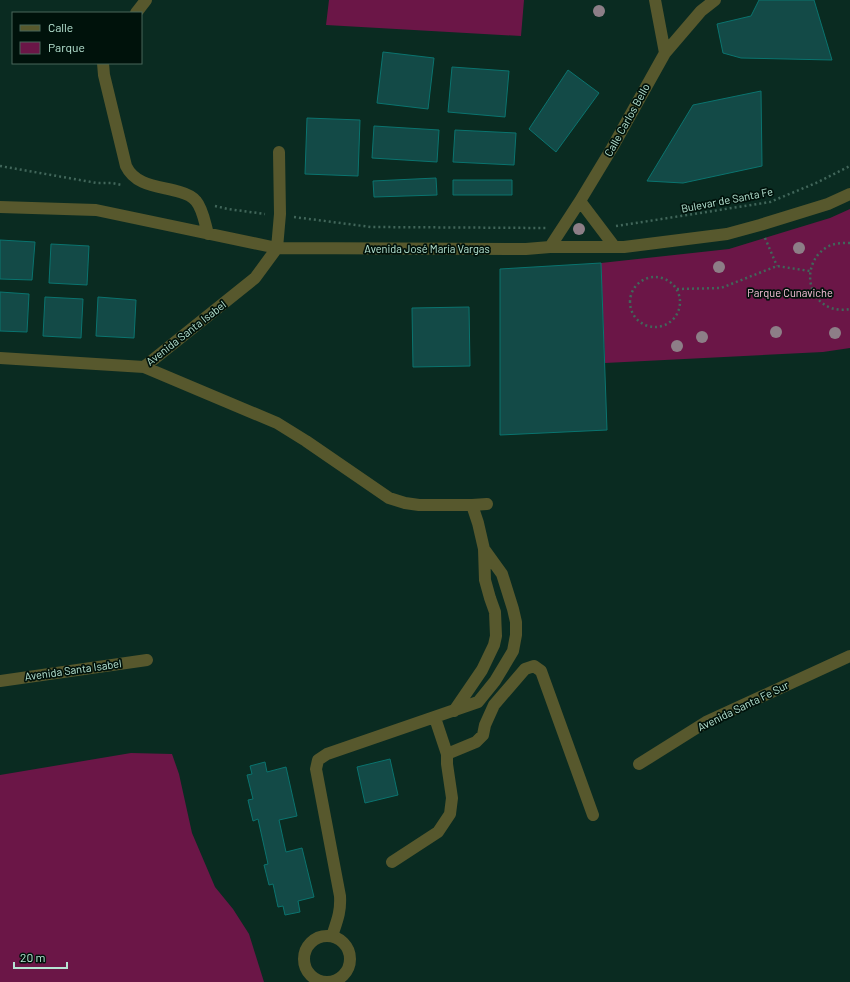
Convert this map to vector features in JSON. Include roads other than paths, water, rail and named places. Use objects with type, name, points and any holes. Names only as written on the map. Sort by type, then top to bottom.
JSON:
[{"type":"street","points":[[137,12],[146,0]]},
{"type":"street","points":[[655,0],[665,53]]},
{"type":"street","name":"Calle Carlos Bello","points":[[550,248],[612,148],[665,53],[701,12],[714,0]]},
{"type":"street","points":[[103,64],[104,75],[128,171],[143,183],[191,195],[197,202],[208,234]]},
{"type":"street","points":[[277,248],[280,214],[279,152]]},
{"type":"street","name":"Avenida José María Vargas","points":[[0,207],[96,210],[277,248],[526,249],[614,246],[624,247],[727,234],[828,204],[850,194]]},
{"type":"street","points":[[580,201],[614,246]]},
{"type":"street","name":"Avenida Santa Isabel","points":[[0,358],[144,367],[255,278],[277,248]]},
{"type":"street","points":[[144,367],[277,423],[390,498],[405,504],[487,504]]},
{"type":"street","points":[[454,711],[482,670],[494,645],[496,630],[495,612],[485,580],[484,549],[472,505]]},
{"type":"street","points":[[332,936],[338,917],[340,896],[316,769],[318,760],[326,754],[435,718],[478,702],[495,681],[513,651],[516,635],[516,622],[502,574],[484,549]]},
{"type":"street","points":[[494,645],[513,651]]},
{"type":"street","name":"Avenida Santa Fe Sur","points":[[639,764],[706,722],[850,656]]},
{"type":"street","name":"Avenida Santa Isabel","points":[[0,681],[147,660]]},
{"type":"street","points":[[447,754],[476,742],[483,735],[485,725],[494,705],[525,669],[534,666],[541,671],[593,815]]},
{"type":"street","points":[[392,862],[438,832],[450,814],[452,798],[447,754],[435,718]]},
{"type":"park label","name":"Parque Cunaviche","points":[[790,293]]}]
